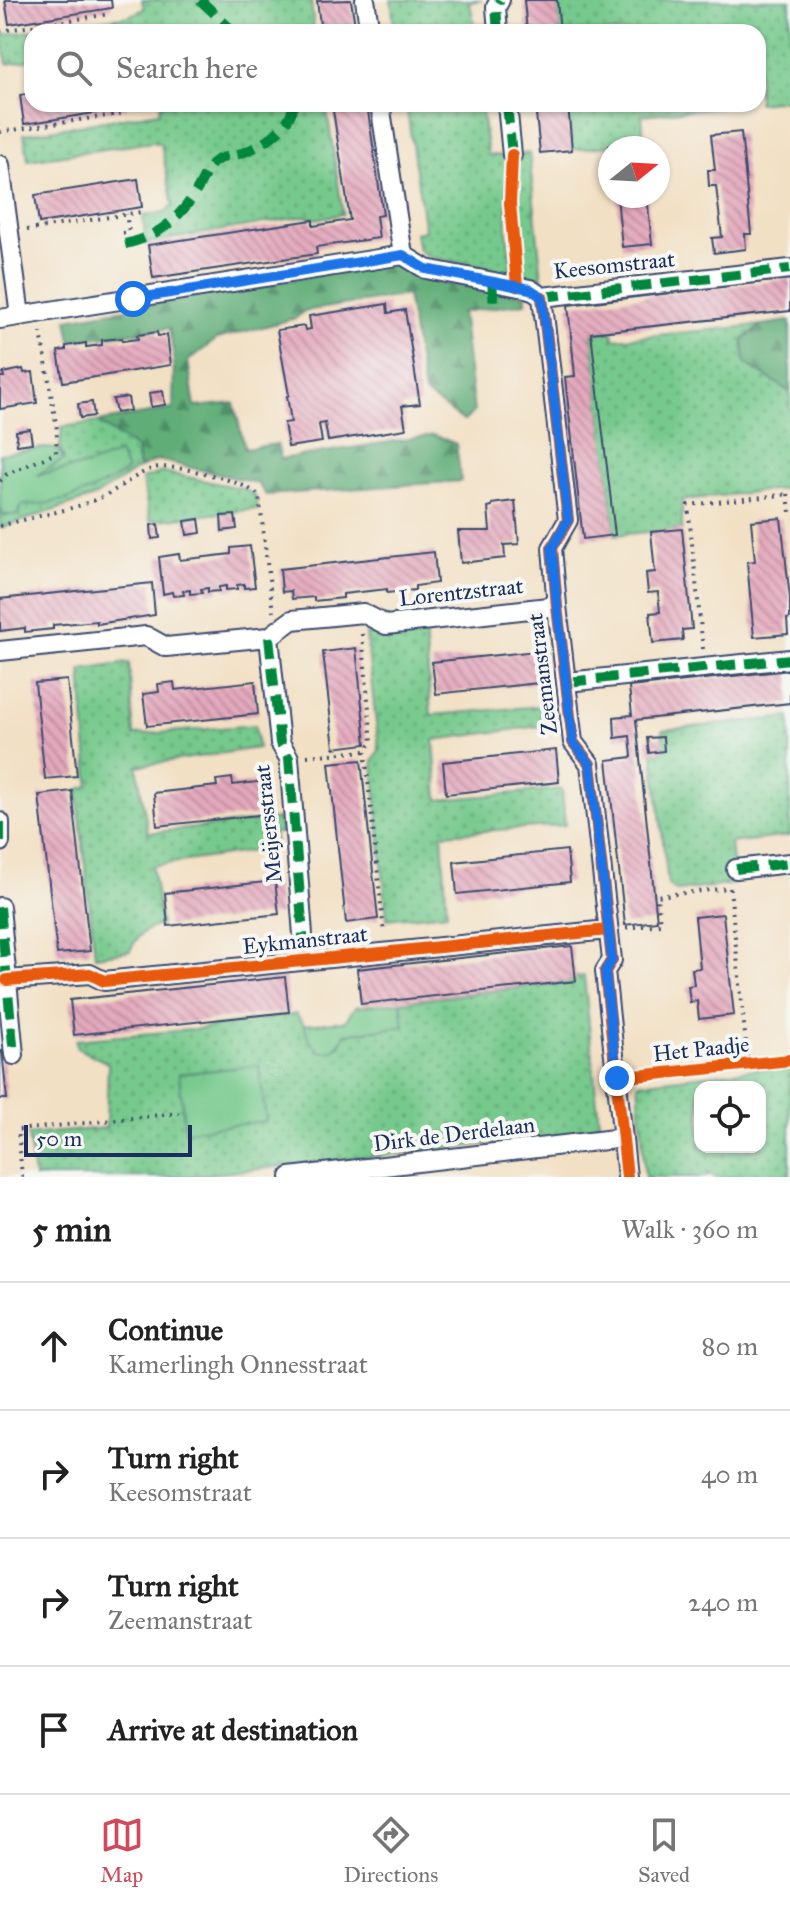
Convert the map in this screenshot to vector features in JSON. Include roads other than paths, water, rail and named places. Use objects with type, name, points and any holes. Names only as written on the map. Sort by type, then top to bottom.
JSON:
[{"type":"street","points":[[365,0],[369,24]]},
{"type":"street","points":[[497,24],[496,7],[500,0]]},
{"type":"street","points":[[0,319],[403,255],[381,112]]},
{"type":"street","points":[[508,112],[512,155]]},
{"type":"street","points":[[0,165],[9,233],[29,315]]},
{"type":"street","name":"Keesomstraat","points":[[403,255],[426,269],[530,289],[542,297],[790,269]]},
{"type":"street","name":"Zeemanstraat","points":[[542,297],[568,520],[552,548],[557,606],[573,742],[590,764],[612,960],[605,971],[627,1177]]},
{"type":"street","name":"Lorentzstraat","points":[[0,651],[146,636],[166,647],[272,633],[292,620],[360,613],[386,625],[557,606]]},
{"type":"street","name":"Meijersstraat","points":[[272,633],[280,743],[289,758],[305,960]]},
{"type":"street","points":[[567,682],[790,659]]},
{"type":"street","points":[[0,822],[0,842]]},
{"type":"street","points":[[736,869],[790,863]]},
{"type":"street","points":[[0,907],[14,1055]]},
{"type":"street","name":"Eykmanstraat","points":[[7,980],[90,974],[104,981],[608,930]]},
{"type":"street","name":"Dirk de Derdelaan","points":[[290,1177],[623,1138]]}]
